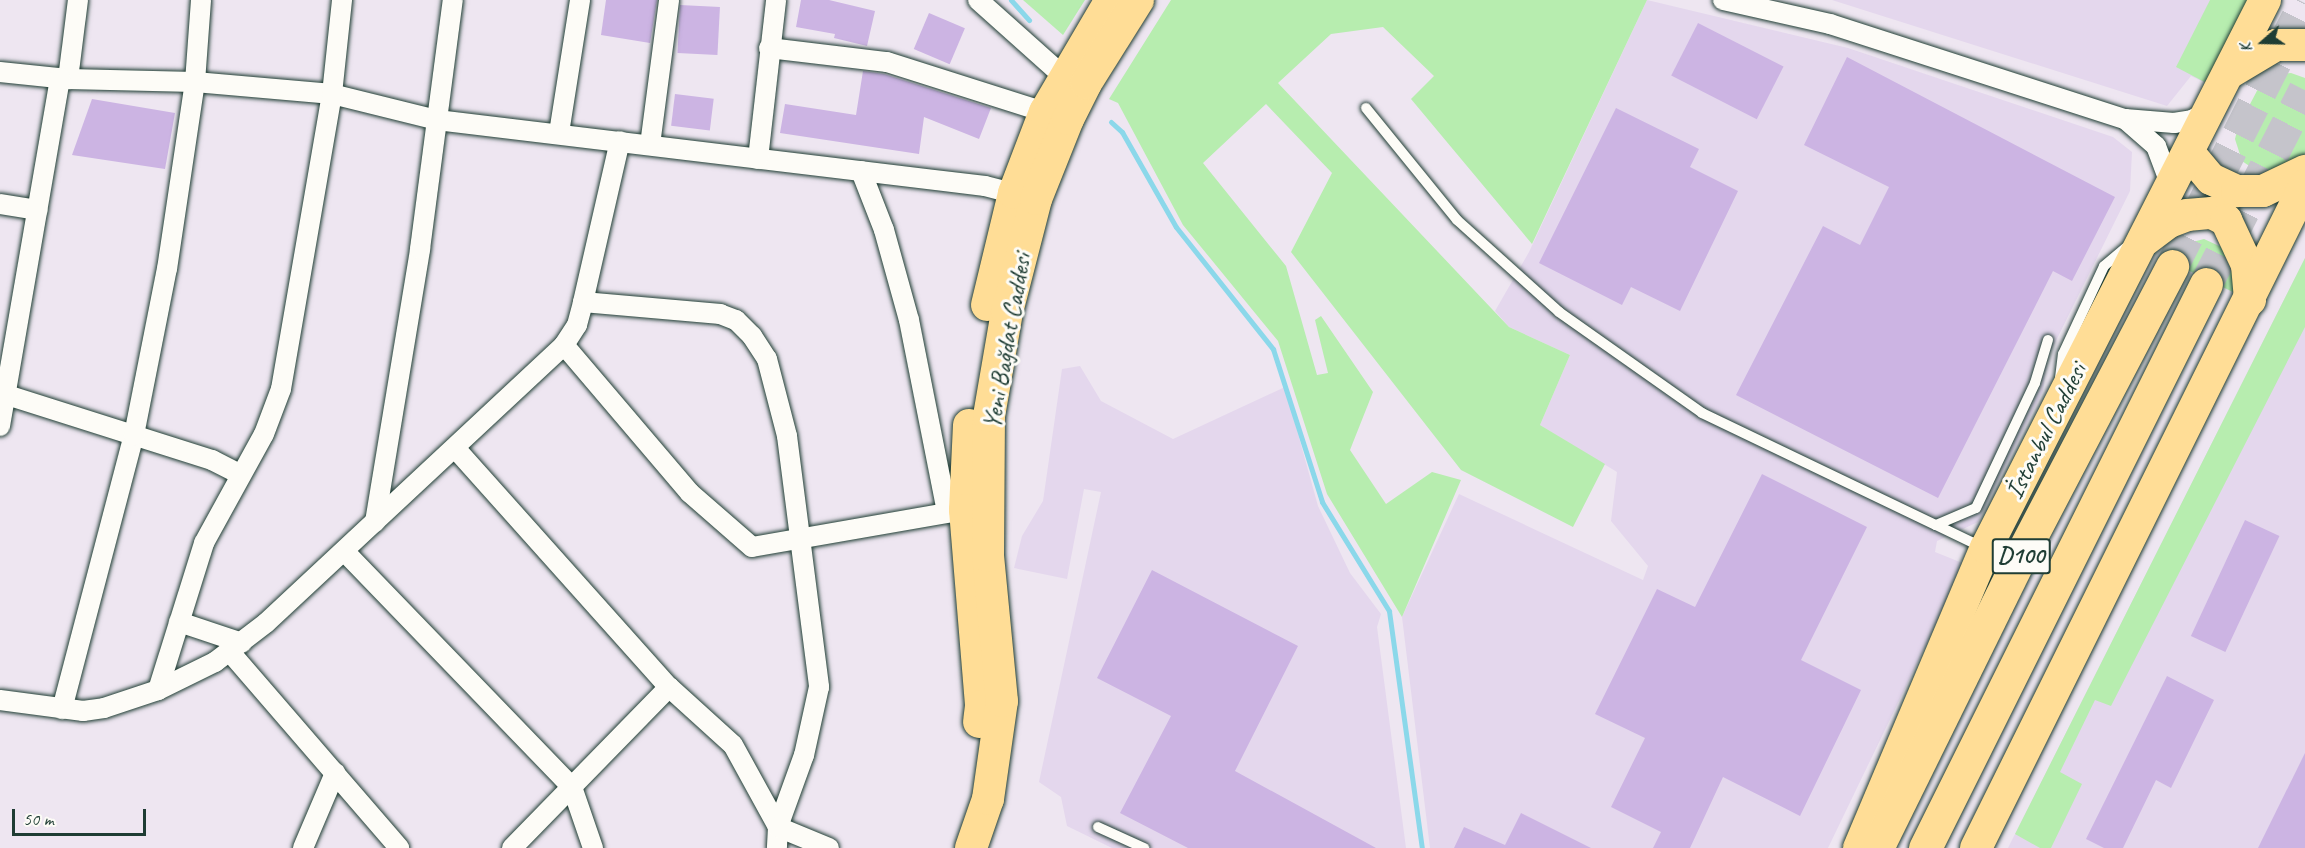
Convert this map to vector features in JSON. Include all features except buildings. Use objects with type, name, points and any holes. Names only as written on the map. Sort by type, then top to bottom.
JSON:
[{"type":"highway","name":"D100","points":[[1877,848],[2017,563],[2172,266]]},
{"type":"highway","name":"D100","points":[[1925,848],[2206,284]]},
{"type":"main road","name":"Yeni Bağdat Caddesi","points":[[951,848],[967,798],[981,706],[956,511],[986,310],[1025,196],[1057,115],[1064,77],[1112,0]]},
{"type":"main road","name":"Yeni Bağdat Caddesi","points":[[1057,115],[1086,83],[1138,0]]},
{"type":"main road","name":"İstanbul Caddesi","points":[[1859,848],[1986,549],[2265,0]]},
{"type":"main road","points":[[2229,73],[2276,45],[2305,45]]},
{"type":"main road","points":[[2189,153],[2211,179],[2237,191],[2263,191],[2305,171]]},
{"type":"main road","points":[[1976,848],[2250,301],[2305,185]]},
{"type":"main road","name":"Yeni Bağdat Caddesi","points":[[971,848],[988,799],[1002,701],[988,556],[989,416],[1025,196]]},
{"type":"main road","points":[[2145,235],[2169,222],[2212,213],[2226,220],[2247,265],[2250,301]]},
{"type":"street","points":[[0,426],[7,395],[7,348],[38,210],[78,0]]},
{"type":"street","points":[[62,709],[134,435],[167,269],[195,82],[201,0]]},
{"type":"street","points":[[158,690],[204,543],[239,474],[264,434],[281,389],[332,94],[342,0]]},
{"type":"street","points":[[375,522],[420,249],[453,0]]},
{"type":"street","points":[[559,134],[580,0]]},
{"type":"street","points":[[650,145],[669,0]]},
{"type":"street","points":[[758,159],[776,0]]},
{"type":"street","points":[[978,0],[1064,77]]},
{"type":"street","points":[[1723,0],[1830,24],[2126,118],[2174,123],[2192,120],[2212,108]]},
{"type":"street","points":[[769,48],[887,62],[1057,115]]},
{"type":"street","points":[[0,72],[64,79],[195,82],[332,94],[436,120],[861,171],[1025,196]]},
{"type":"street","points":[[2126,118],[2156,147],[2171,188]]},
{"type":"street","points":[[0,700],[62,709],[104,708],[158,690],[236,648],[344,551],[564,345],[577,325],[620,141]]},
{"type":"street","points":[[2156,147],[2189,153]]},
{"type":"street","points":[[564,345],[690,493],[738,538],[752,547],[803,540],[956,511],[885,230],[861,171]]},
{"type":"street","points":[[0,204],[38,210]]},
{"type":"street","points":[[583,302],[720,314],[736,320],[752,336],[767,359],[777,389],[803,540],[819,687],[804,755],[777,827],[777,848]]},
{"type":"street","points":[[7,395],[212,460],[239,474]]},
{"type":"street","points":[[455,448],[669,687],[733,746],[777,827],[828,848]]},
{"type":"street","points":[[344,551],[572,788],[592,848]]},
{"type":"street","points":[[179,622],[236,648],[335,773],[399,848]]},
{"type":"street","points":[[512,848],[669,687]]},
{"type":"street","points":[[303,848],[335,773]]},
{"type":"lane","points":[[1366,108],[1457,220],[1559,312],[1702,413],[1986,549]]},
{"type":"lane","points":[[1936,525],[1976,508],[2035,383],[2039,358],[2049,340]]},
{"type":"lane","points":[[1098,827],[1144,848]]},
{"type":"shaded area","points":[[1647,0],[1848,48],[2113,137],[2132,152],[2130,191],[2048,357],[2043,391],[1978,522],[1937,541],[1935,552],[1965,564],[1828,848],[1430,848],[1402,617],[1459,494],[1643,580],[1648,566],[1611,521],[1617,472],[1540,425],[1570,355],[1509,327],[1495,311],[1529,252]]},
{"type":"shaded area","points":[[1832,0],[2253,0],[2212,86],[2191,76],[2167,106]]},
{"type":"shaded area","points":[[2305,258],[2305,848],[2008,848]]},
{"type":"shaded area","points":[[1080,366],[1101,401],[1173,439],[1285,387],[1318,506],[1350,573],[1381,614],[1377,627],[1406,848],[1112,848],[1067,826],[1061,797],[1039,782],[1101,492],[1084,489],[1067,579],[1014,568],[1022,536],[1043,501],[1062,369]]},
{"type":"green space","points":[[1023,0],[1085,0],[1063,35]]},
{"type":"green space","points":[[1171,0],[1647,0],[1532,244],[1411,99],[1434,76],[1383,27],[1331,34],[1278,83],[1509,327],[1570,355],[1540,425],[1605,464],[1573,527],[1461,470],[1291,252],[1332,173],[1266,104],[1203,163],[1286,266],[1317,375],[1328,373],[1315,320],[1321,316],[1373,392],[1350,450],[1386,504],[1432,472],[1461,480],[1402,617],[1327,494],[1278,341],[1183,225],[1118,103],[1109,99]]},
{"type":"green space","points":[[2210,0],[2253,0],[2212,86],[2176,67]]},
{"type":"green space","points":[[2291,73],[2305,78],[2305,154],[2261,174],[2242,161],[2235,139],[2238,127],[2259,87],[2279,74]]},
{"type":"green space","points":[[2204,239],[2230,251],[2237,294],[2167,260],[2181,245]]},
{"type":"green space","points":[[2305,258],[2305,327],[2111,706],[2095,700],[2060,772],[2082,784],[2051,848],[2040,848],[2015,834]]},
{"type":"waterway","points":[[1011,0],[1029,20]]},
{"type":"waterway","points":[[1111,122],[1122,132],[1176,227],[1273,349],[1322,502],[1389,611],[1422,848]]},
{"type":"tunnel","points":[[2172,266],[2305,3]]},
{"type":"tunnel","points":[[2206,284],[2305,90]]}]
